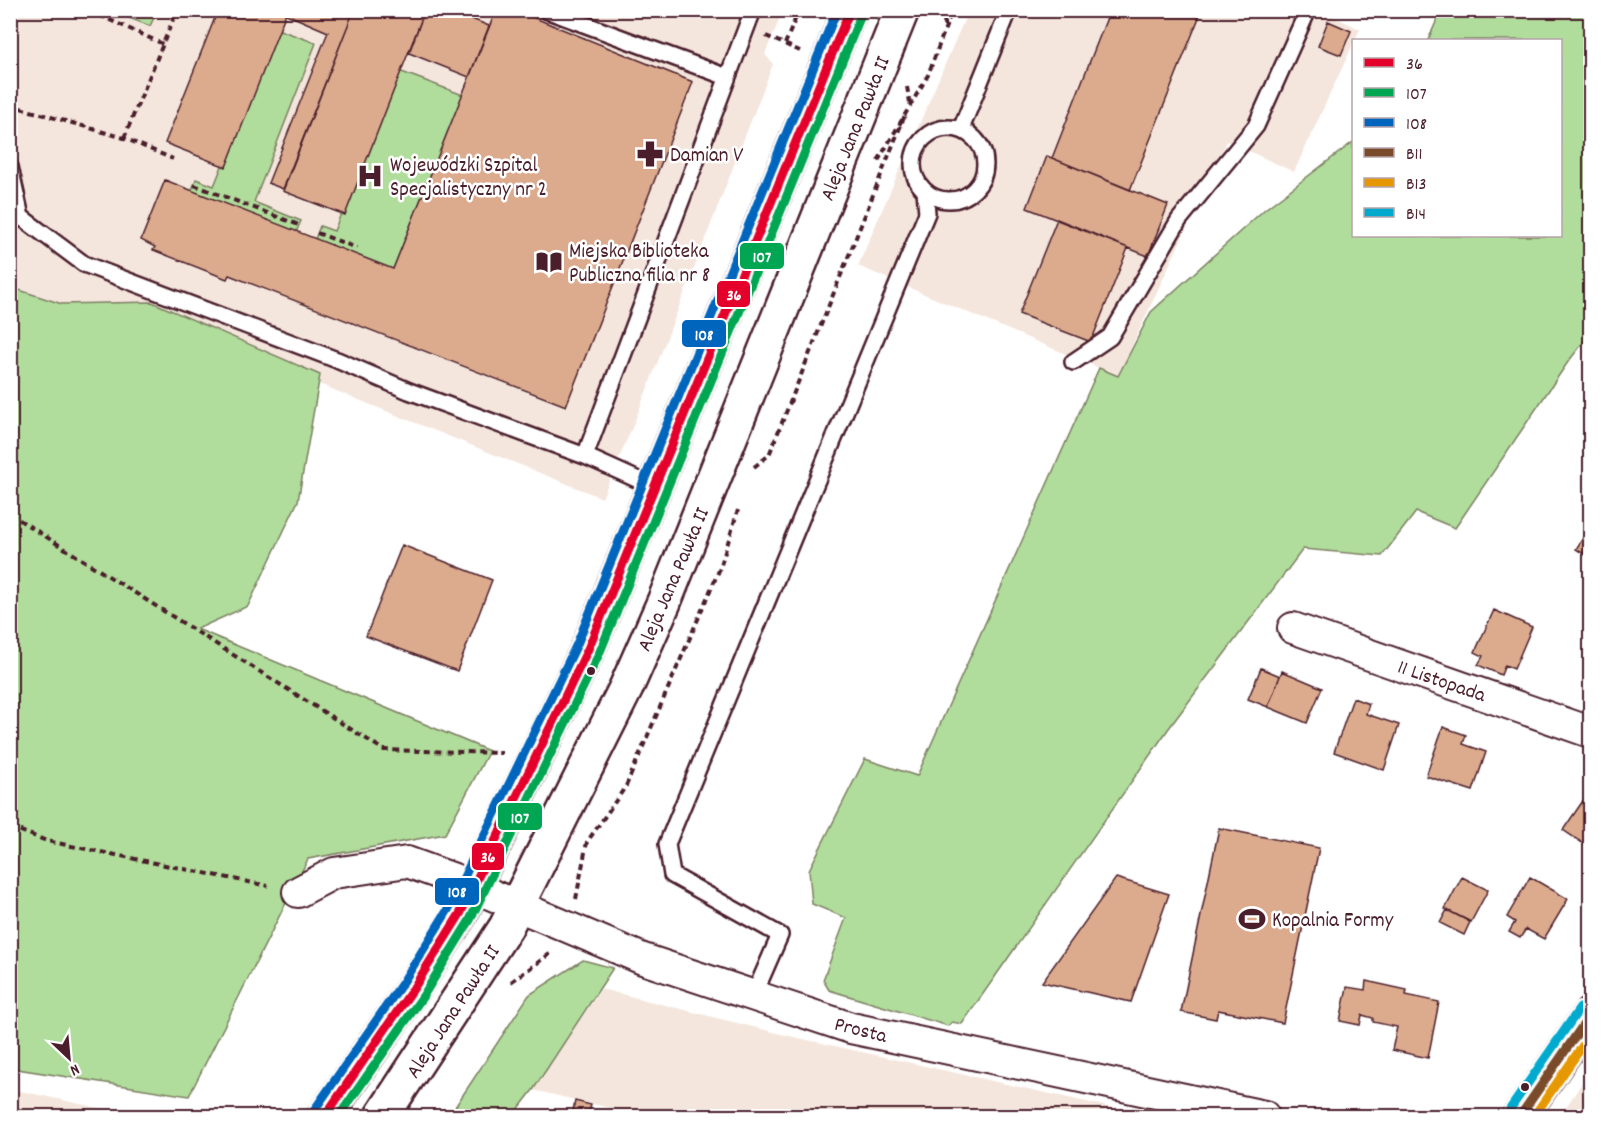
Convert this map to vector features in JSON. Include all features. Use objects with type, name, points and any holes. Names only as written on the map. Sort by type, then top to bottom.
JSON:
[{"type":"street","points":[[325,1116],[413,989],[474,887],[588,649],[850,10]]},
{"type":"street","name":"Aleja Jana Pawła II","points":[[381,1116],[458,1004],[516,907],[626,688],[664,602],[902,10]]},
{"type":"street","name":"11 Listopada","points":[[1293,628],[1590,732]]},
{"type":"street","name":"Prosta","points":[[298,892],[334,873],[406,862],[474,887],[516,907],[643,959],[851,1029],[1264,1116]]},
{"type":"street","points":[[1520,1116],[1590,1015]]},
{"type":"lane","points":[[546,10],[727,77]]},
{"type":"lane","points":[[585,456],[753,10]]},
{"type":"lane","points":[[961,129],[1009,10]]},
{"type":"lane","points":[[1073,362],[1110,337],[1179,220],[1257,126],[1308,10]]},
{"type":"lane","points":[[753,997],[780,935],[672,875],[667,844],[927,213],[925,191],[913,170],[918,146],[926,136],[937,130],[949,128],[961,129],[980,143],[985,154],[984,177],[969,196],[946,201],[925,191]]},
{"type":"lane","points":[[10,167],[21,217],[84,264],[337,360],[409,392],[585,456],[654,487]]},
{"type":"path","points":[[124,138],[177,10]]},
{"type":"path","points":[[785,44],[799,10]]},
{"type":"path","points":[[944,30],[945,10]]},
{"type":"path","points":[[751,470],[769,455],[910,104],[928,75],[952,10]]},
{"type":"path","points":[[90,11],[163,44]]},
{"type":"path","points":[[905,78],[910,104]]},
{"type":"path","points":[[10,105],[124,138],[173,159]]},
{"type":"path","points":[[194,185],[299,225]]},
{"type":"path","points":[[317,232],[357,248]]},
{"type":"path","points":[[576,903],[587,842],[626,786],[720,568],[740,502]]},
{"type":"path","points":[[10,514],[384,750],[510,754]]},
{"type":"path","points":[[10,827],[47,841],[298,892]]},
{"type":"path","points":[[509,982],[560,946]]},
{"type":"shaded area","points":[[1320,10],[1360,29],[1355,39],[1352,39],[1352,46],[1294,172],[1227,141],[1118,376],[858,266],[968,11]]},
{"type":"shaded area","name":"Wojewódzki Szpital Specjalistyczny nr 2","points":[[11,11],[783,11],[765,54],[773,64],[634,423],[602,498],[319,384],[320,376],[152,302],[62,304],[11,287]]},
{"type":"shaded area","points":[[601,989],[785,1035],[1109,1107],[1107,1116],[644,1116],[533,1090]]},
{"type":"shaded area","points":[[1590,1071],[1590,1116],[1560,1116]]},
{"type":"shaded area","points":[[11,1089],[136,1116],[11,1116]]},
{"type":"green space","points":[[111,11],[157,11],[150,26]]},
{"type":"green space","points":[[1441,11],[1590,11],[1590,334],[1568,362],[1455,528],[1416,512],[1382,556],[1303,549],[1169,728],[962,1024],[952,1022],[948,1026],[829,990],[823,980],[846,918],[812,904],[809,870],[865,759],[917,776],[1099,368],[1118,376],[1151,312],[1265,209],[1352,143],[1352,237],[1562,237],[1562,39],[1428,39]]},
{"type":"green space","points":[[277,29],[316,43],[254,202],[301,221],[290,246],[187,204],[196,179],[214,186]]},
{"type":"green space","points":[[399,71],[463,95],[388,282],[309,255],[320,226],[334,231]]},
{"type":"green space","points":[[10,287],[62,304],[152,302],[320,375],[298,501],[248,606],[197,629],[489,751],[445,834],[308,859],[189,1096],[11,1068]]},
{"type":"green space","points":[[583,960],[613,968],[533,1090],[513,1116],[449,1116],[529,995]]},
{"type":"building","points":[[218,10],[287,10],[226,167],[165,143]]},
{"type":"building","points":[[287,10],[354,10],[283,189],[268,183],[328,32],[286,14]]},
{"type":"building","points":[[354,10],[425,10],[345,215],[283,191]]},
{"type":"building","points":[[425,10],[450,10],[489,26],[469,77],[409,53]]},
{"type":"building","points":[[496,10],[515,10],[693,82],[566,406],[229,275],[227,279],[153,250],[155,247],[141,240],[165,180],[393,269]]},
{"type":"building","points":[[1110,10],[1202,10],[1130,190],[1052,158]]},
{"type":"building","points":[[1328,21],[1351,31],[1341,55],[1318,46]]},
{"type":"building","points":[[1047,156],[1168,205],[1148,256],[1027,208]]},
{"type":"building","points":[[1057,219],[1128,248],[1091,342],[1019,314]]},
{"type":"building","points":[[1590,527],[1590,558],[1576,549]]},
{"type":"building","points":[[402,545],[492,580],[457,671],[366,636]]},
{"type":"building","points":[[1494,610],[1532,627],[1514,669],[1505,665],[1501,675],[1478,665],[1483,656],[1475,652]]},
{"type":"building","points":[[1261,668],[1280,676],[1268,707],[1248,699]]},
{"type":"building","points":[[1282,671],[1322,688],[1307,723],[1268,707]]},
{"type":"building","points":[[1353,698],[1369,704],[1366,714],[1399,725],[1384,770],[1334,752]]},
{"type":"building","points":[[1443,727],[1466,735],[1463,744],[1486,752],[1473,791],[1426,776]]},
{"type":"building","points":[[1587,795],[1590,798],[1590,848],[1563,830]]},
{"type":"building","name":"Kopalnia Formy","points":[[1219,828],[1319,848],[1283,1023],[1218,1010],[1216,1019],[1181,1012]]},
{"type":"building","points":[[1462,877],[1488,890],[1471,922],[1445,909]]},
{"type":"building","points":[[1530,877],[1568,899],[1544,939],[1526,929],[1520,938],[1509,932],[1515,922],[1507,917]]},
{"type":"building","points":[[1116,878],[1169,894],[1131,1002],[1042,982]]},
{"type":"building","points":[[1447,910],[1470,922],[1464,935],[1440,923]]},
{"type":"building","points":[[1366,981],[1407,990],[1406,995],[1439,1002],[1428,1058],[1392,1050],[1397,1027],[1373,1022],[1373,1018],[1362,1015],[1360,1025],[1340,1021],[1347,987],[1365,990]]},
{"type":"building","points":[[575,1101],[591,1105],[588,1116],[572,1115]]},
{"type":"transit line","name":"108","points":[[315,1109],[403,982],[449,908],[577,644],[837,10]]},
{"type":"transit line","name":"36","points":[[325,1116],[413,989],[460,914],[588,649],[850,10]]},
{"type":"transit line","name":"107","points":[[339,1116],[423,996],[470,920],[599,654],[861,15]]},
{"type":"transit line","name":"B14","points":[[1510,1109],[1580,1008]]},
{"type":"transit line","name":"B11","points":[[1520,1116],[1590,1015]]},
{"type":"transit line","name":"B13","points":[[1534,1116],[1590,1035]]},
{"type":"place","name":"Damian V","points":[[650,154]]},
{"type":"place","name":"Wojewódzki Szpital Specjalistyczny nr 2","points":[[370,176]]},
{"type":"place","name":"Miejska Biblioteka Publiczna filia nr 8","points":[[549,262]]},
{"type":"place","name":"Kopalnia Formy","points":[[1252,919]]}]
